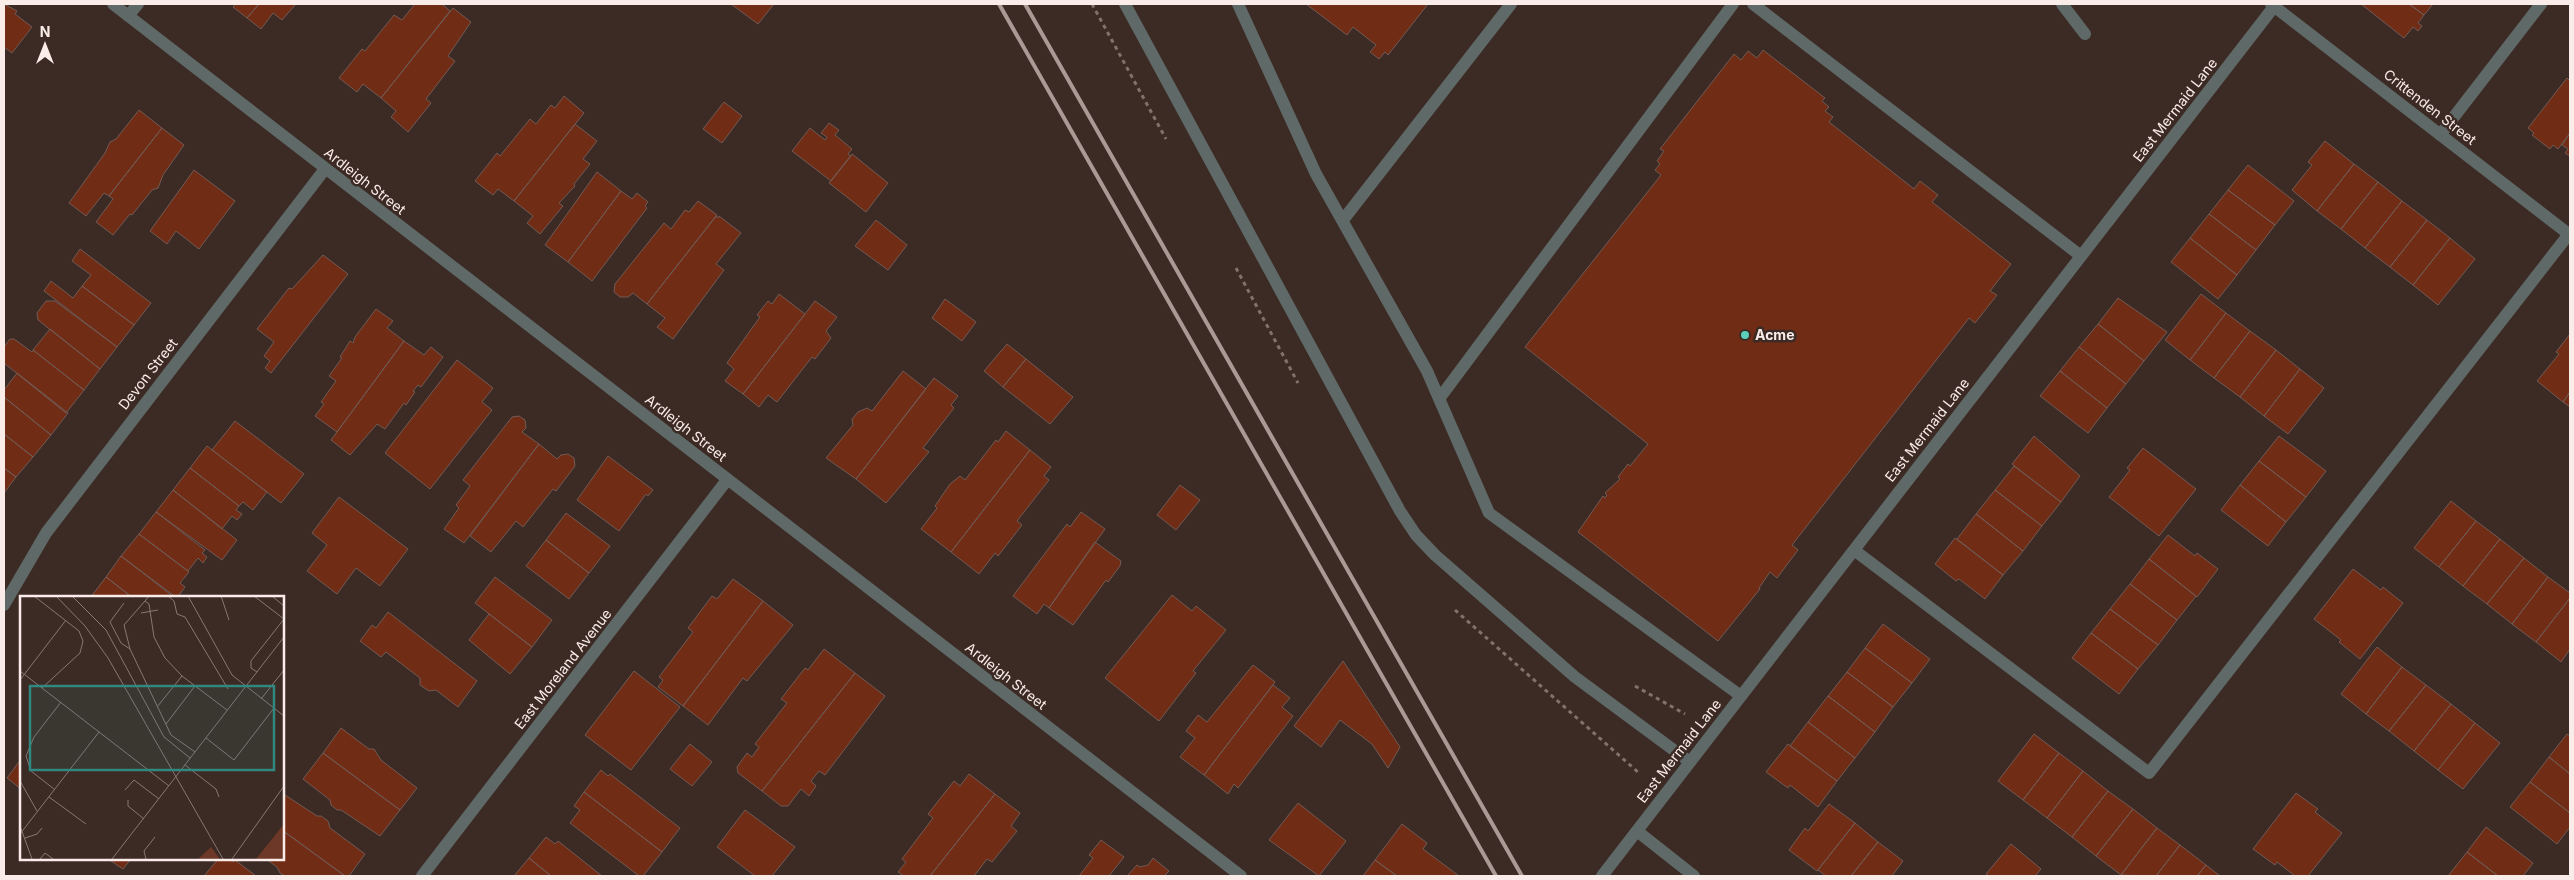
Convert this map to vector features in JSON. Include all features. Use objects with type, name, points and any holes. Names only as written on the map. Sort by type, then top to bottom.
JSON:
[{"type":"street","name":"Ardleigh Street","points":[[113,4],[1241,876]]},
{"type":"street","points":[[128,16],[138,4]]},
{"type":"street","points":[[1125,4],[1400,511],[1416,535],[1435,555],[1575,677],[1690,762]]},
{"type":"street","points":[[1238,4],[1316,174],[1427,371],[1489,513],[1741,696]]},
{"type":"street","points":[[1343,220],[1511,4]]},
{"type":"street","points":[[1439,399],[1733,4]]},
{"type":"street","points":[[1753,4],[2081,256]]},
{"type":"street","points":[[2062,4],[2085,34]]},
{"type":"street","points":[[2440,135],[2541,4]]},
{"type":"street","name":"East Mermaid Lane","points":[[1602,876],[2274,5]]},
{"type":"street","name":"Crittenden Street","points":[[2274,5],[2570,234]]},
{"type":"street","name":"Devon Street","points":[[4,605],[46,533],[325,169]]},
{"type":"street","points":[[1854,550],[2149,773],[2570,234]]},
{"type":"street","name":"East Moreland Avenue","points":[[422,876],[728,480]]},
{"type":"street","points":[[1637,831],[1694,876]]},
{"type":"path","points":[[1628,682],[1684,714]]},
{"type":"building","points":[[4,4],[17,11],[15,14],[32,27],[12,53],[4,47]]},
{"type":"building","points":[[236,4],[259,4],[247,18],[233,7]]},
{"type":"building","points":[[259,4],[296,4],[282,20],[273,13],[261,29],[247,18]]},
{"type":"building","points":[[415,4],[442,4],[450,11],[381,98],[363,84],[357,92],[339,78],[362,49],[365,51],[394,15],[402,20]]},
{"type":"building","points":[[731,4],[774,4],[758,24]]},
{"type":"building","points":[[1306,4],[1428,4],[1388,55],[1385,52],[1379,59],[1370,52],[1376,45],[1353,27],[1347,35]]},
{"type":"building","points":[[2361,4],[2409,4],[2424,15],[2418,23],[2422,26],[2418,31],[2413,27],[2404,38]]},
{"type":"building","points":[[2409,4],[2433,4],[2424,15]]},
{"type":"building","points":[[453,8],[471,22],[448,56],[455,61],[426,99],[431,103],[408,132],[391,117],[396,111],[381,98]]},
{"type":"building","name":"Acme","points":[[1763,50],[1825,98],[1822,101],[1829,107],[1825,111],[1833,117],[1829,122],[1914,189],[1920,181],[1938,195],[1932,202],[2011,264],[1990,291],[1997,295],[1975,323],[1969,318],[1792,545],[1798,550],[1777,578],[1770,572],[1760,589],[1718,641],[1578,532],[1603,496],[1605,498],[1607,495],[1605,493],[1620,479],[1618,477],[1628,464],[1630,466],[1648,444],[1525,347],[1661,175],[1655,170],[1660,164],[1657,161],[1664,151],[1660,149],[1734,54],[1741,60],[1748,51],[1757,58]]},
{"type":"building","points":[[2567,78],[2570,81],[2570,133],[2558,149],[2553,145],[2550,149],[2532,135],[2534,133],[2528,128]]},
{"type":"building","points":[[564,96],[584,113],[514,201],[498,189],[493,195],[475,181],[497,153],[500,156],[530,119],[536,124],[551,105],[555,108]]},
{"type":"building","points":[[724,102],[742,116],[722,143],[703,129]]},
{"type":"building","points":[[139,110],[162,128],[109,196],[104,193],[86,216],[69,203],[105,153],[110,142],[116,139]]},
{"type":"building","points":[[829,123],[839,130],[835,135],[852,149],[848,154],[851,156],[831,181],[792,151],[810,128],[825,140],[827,137],[821,133]]},
{"type":"building","points":[[575,124],[597,141],[583,159],[590,164],[574,184],[575,186],[559,203],[563,206],[540,234],[527,223],[533,216],[514,201]]},
{"type":"building","points":[[162,128],[184,145],[163,175],[158,188],[152,190],[113,235],[96,222],[113,199],[109,196]]},
{"type":"building","points":[[2570,133],[2570,156],[2565,153],[2568,149],[2562,145]]},
{"type":"building","points":[[2325,141],[2354,164],[2317,211],[2292,190],[2312,165],[2308,162]]},
{"type":"building","points":[[852,154],[888,183],[866,212],[829,183]]},
{"type":"building","points":[[2354,164],[2378,182],[2341,229],[2317,211]]},
{"type":"building","points":[[2248,165],[2294,201],[2275,225],[2228,190]]},
{"type":"building","points":[[194,170],[235,201],[199,249],[176,231],[167,244],[150,231]]},
{"type":"building","points":[[597,172],[621,191],[568,262],[545,245]]},
{"type":"building","points":[[2378,182],[2402,201],[2365,248],[2341,229]]},
{"type":"building","points":[[2228,190],[2275,225],[2256,250],[2209,214]]},
{"type":"building","points":[[621,191],[632,199],[637,193],[648,202],[645,206],[647,208],[592,281],[568,262]]},
{"type":"building","points":[[698,201],[717,215],[647,304],[633,293],[628,297],[620,297],[614,292],[615,284],[664,223],[671,229],[685,210],[689,212]]},
{"type":"building","points":[[2402,201],[2427,220],[2390,267],[2365,248]]},
{"type":"building","points":[[2209,214],[2256,250],[2237,275],[2190,238]]},
{"type":"building","points":[[716,216],[718,218],[719,216],[741,233],[716,264],[724,270],[673,339],[657,327],[665,318],[647,304]]},
{"type":"building","points":[[876,220],[907,245],[888,270],[855,246]]},
{"type":"building","points":[[2427,220],[2450,238],[2413,285],[2390,267]]},
{"type":"building","points":[[2190,238],[2237,275],[2218,299],[2171,262]]},
{"type":"building","points":[[2450,238],[2475,259],[2438,305],[2413,285]]},
{"type":"building","points":[[80,249],[151,303],[134,325],[82,286],[91,275],[72,261]]},
{"type":"building","points":[[323,255],[348,274],[271,373],[265,368],[270,361],[264,356],[274,342],[257,329],[289,288],[292,289]]},
{"type":"building","points":[[51,281],[73,298],[82,286],[134,325],[117,347],[44,291]]},
{"type":"building","points":[[779,294],[805,314],[743,394],[725,381],[734,369],[727,363],[760,317],[757,315],[768,301],[772,304]]},
{"type":"building","points":[[2201,294],[2226,313],[2190,360],[2165,340]]},
{"type":"building","points":[[2118,298],[2167,332],[2144,361],[2098,324]]},
{"type":"building","points":[[945,299],[976,322],[962,341],[932,318]]},
{"type":"building","points":[[46,301],[55,301],[117,347],[100,369],[38,320],[37,313]]},
{"type":"building","points":[[815,301],[837,317],[826,331],[831,338],[815,359],[812,357],[777,402],[768,395],[759,407],[743,394]]},
{"type":"building","points":[[376,309],[393,321],[387,328],[404,341],[337,432],[315,416],[324,404],[321,402],[336,381],[329,376],[342,358],[340,357],[350,341],[353,343],[355,337]]},
{"type":"building","points":[[2226,313],[2250,331],[2214,378],[2190,360]]},
{"type":"building","points":[[2098,324],[2144,361],[2126,384],[2079,347]]},
{"type":"building","points":[[50,329],[100,369],[84,390],[33,350]]},
{"type":"building","points":[[2250,331],[2276,350],[2240,397],[2214,378]]},
{"type":"building","points":[[2570,334],[2570,392],[2563,402],[2537,381],[2559,354],[2556,352]]},
{"type":"building","points":[[10,339],[14,339],[32,352],[33,350],[84,390],[66,413],[4,363],[4,347]]},
{"type":"building","points":[[404,341],[424,355],[431,347],[443,357],[421,387],[418,385],[413,391],[415,392],[406,405],[404,403],[385,429],[377,424],[350,455],[331,440]]},
{"type":"building","points":[[1007,344],[1026,359],[1003,387],[984,371]]},
{"type":"building","points":[[2079,347],[2126,384],[2107,408],[2060,371]]},
{"type":"building","points":[[2276,350],[2300,369],[2264,416],[2240,397]]},
{"type":"building","points":[[1026,359],[1073,397],[1050,424],[1003,387]]},
{"type":"building","points":[[457,360],[493,388],[482,402],[492,410],[430,489],[385,453]]},
{"type":"building","points":[[2300,369],[2324,388],[2288,434],[2264,416]]},
{"type":"building","points":[[903,371],[926,389],[856,479],[826,458],[853,425],[852,419],[858,412],[867,408],[872,411]]},
{"type":"building","points":[[2060,371],[2107,408],[2088,433],[2040,396]]},
{"type":"building","points":[[17,373],[68,413],[51,435],[4,397],[4,390]]},
{"type":"building","points":[[934,378],[958,396],[951,405],[954,408],[923,448],[929,452],[886,503],[856,479]]},
{"type":"building","points":[[2570,392],[2570,407],[2563,402]]},
{"type":"building","points":[[4,397],[51,435],[33,457],[4,434]]},
{"type":"building","points":[[519,416],[525,420],[526,428],[522,432],[539,444],[464,543],[444,529],[459,508],[456,505],[470,486],[463,480],[512,417]]},
{"type":"building","points":[[235,421],[304,474],[281,503],[212,450]]},
{"type":"building","points":[[1006,431],[1030,450],[951,552],[921,529],[937,508],[935,506],[950,484],[960,476],[965,480],[996,440],[998,442]]},
{"type":"building","points":[[4,434],[33,457],[16,477],[4,468]]},
{"type":"building","points":[[2034,436],[2080,476],[2061,502],[2012,464]]},
{"type":"building","points":[[2279,436],[2326,471],[2306,497],[2259,461]]},
{"type":"building","points":[[539,444],[557,459],[561,455],[568,454],[574,458],[575,466],[556,491],[553,489],[523,527],[516,521],[491,552],[470,536]]},
{"type":"building","points":[[207,446],[267,492],[253,510],[243,502],[239,506],[190,468]]},
{"type":"building","points":[[2143,448],[2196,489],[2159,536],[2109,497],[2130,470],[2127,468]]},
{"type":"building","points":[[1030,450],[1051,467],[1044,476],[1049,480],[1017,521],[1022,525],[998,556],[995,553],[979,574],[951,552]]},
{"type":"building","points":[[608,456],[653,490],[648,496],[646,494],[619,531],[577,500]]},
{"type":"building","points":[[2259,461],[2306,497],[2286,522],[2240,485]]},
{"type":"building","points":[[2014,466],[2061,502],[2042,526],[1995,490]]},
{"type":"building","points":[[4,468],[16,477],[4,493]]},
{"type":"building","points":[[190,468],[239,506],[236,510],[242,514],[237,520],[232,516],[222,529],[173,490]]},
{"type":"building","points":[[1180,485],[1200,500],[1176,530],[1157,515]]},
{"type":"building","points":[[2240,485],[2286,522],[2268,546],[2221,510]]},
{"type":"building","points":[[173,490],[237,540],[222,560],[156,512]]},
{"type":"building","points":[[1995,490],[2042,526],[2023,551],[1976,514]]},
{"type":"building","points":[[339,497],[408,549],[380,586],[356,568],[337,594],[307,571],[327,545],[312,533]]},
{"type":"building","points":[[2451,501],[2476,521],[2439,567],[2414,548]]},
{"type":"building","points":[[156,512],[205,550],[202,553],[207,557],[203,563],[198,558],[188,571],[139,534]]},
{"type":"building","points":[[1081,512],[1105,529],[1049,608],[1044,604],[1037,614],[1013,596],[1067,524],[1070,527]]},
{"type":"building","points":[[566,513],[610,546],[589,573],[546,540]]},
{"type":"building","points":[[1976,514],[2023,551],[2003,575],[1957,539]]},
{"type":"building","points":[[2476,521],[2500,539],[2463,586],[2439,567]]},
{"type":"building","points":[[139,534],[189,572],[180,583],[185,587],[178,596],[174,596],[121,556]]},
{"type":"building","points":[[2168,535],[2195,556],[2197,553],[2218,569],[2197,597],[2149,559]]},
{"type":"building","points":[[1955,538],[2003,575],[1985,599],[1959,579],[1956,581],[1935,564]]},
{"type":"building","points":[[2500,539],[2524,558],[2487,604],[2463,586]]},
{"type":"building","points":[[546,540],[589,573],[569,599],[526,566]]},
{"type":"building","points":[[1095,542],[1121,561],[1120,566],[1108,582],[1106,580],[1073,625],[1049,608]]},
{"type":"building","points":[[121,556],[172,596],[130,596],[106,577]]},
{"type":"building","points":[[2524,558],[2548,577],[2512,624],[2487,604]]},
{"type":"building","points":[[2149,559],[2196,596],[2177,620],[2130,584]]},
{"type":"building","points":[[2353,569],[2381,590],[2383,587],[2403,603],[2360,659],[2339,642],[2341,640],[2314,619]]},
{"type":"building","points":[[106,577],[130,596],[92,596]]},
{"type":"building","points":[[495,577],[552,620],[532,647],[475,603]]},
{"type":"building","points":[[2548,577],[2570,593],[2570,598],[2536,642],[2512,624]]},
{"type":"building","points":[[733,579],[763,601],[683,706],[658,687],[663,680],[659,677],[693,632],[688,628],[712,596],[717,599]]},
{"type":"building","points":[[2130,584],[2177,620],[2158,645],[2110,609]]},
{"type":"building","points":[[1172,595],[1192,611],[1196,606],[1226,630],[1193,671],[1196,673],[1159,721],[1105,678]]},
{"type":"building","points":[[2570,598],[2570,649],[2561,662],[2536,642]]},
{"type":"building","points":[[763,601],[793,625],[747,681],[743,678],[708,725],[683,706]]},
{"type":"building","points":[[2110,609],[2158,645],[2138,669],[2091,633]]},
{"type":"building","points":[[388,612],[477,681],[458,707],[436,690],[429,691],[420,685],[420,678],[386,652],[381,657],[360,641],[372,625],[376,628]]},
{"type":"building","points":[[489,614],[532,647],[510,674],[469,640]]},
{"type":"building","points":[[1883,624],[1930,659],[1912,683],[1865,648]]},
{"type":"building","points":[[2091,633],[2138,669],[2119,694],[2072,658]]},
{"type":"building","points":[[2377,647],[2402,667],[2366,714],[2341,694]]},
{"type":"building","points":[[1865,648],[1912,683],[1893,707],[1847,672]]},
{"type":"building","points":[[824,649],[855,673],[762,791],[738,773],[737,767],[747,753],[752,757],[759,747],[755,744],[787,703],[781,699],[805,668],[808,670]]},
{"type":"building","points":[[1343,661],[1400,747],[1388,768],[1372,744],[1340,720],[1321,747],[1294,726]]},
{"type":"building","points":[[1253,665],[1275,682],[1204,775],[1180,757],[1195,738],[1186,731],[1198,715],[1207,722]]},
{"type":"building","points":[[2402,667],[2426,685],[2389,731],[2366,714]]},
{"type":"building","points":[[634,671],[680,707],[631,770],[585,735]]},
{"type":"building","points":[[1847,672],[1893,707],[1875,732],[1828,696]]},
{"type":"building","points":[[855,673],[885,696],[825,775],[819,771],[811,781],[816,786],[809,796],[801,789],[788,806],[781,806],[762,791]]},
{"type":"building","points":[[1273,685],[1290,698],[1282,707],[1293,716],[1238,788],[1234,784],[1228,794],[1204,775]]},
{"type":"building","points":[[2426,685],[2451,704],[2414,751],[2389,731]]},
{"type":"building","points":[[1828,696],[1875,732],[1855,758],[1808,722]]},
{"type":"building","points":[[2451,704],[2475,723],[2438,770],[2414,751]]},
{"type":"building","points":[[1808,722],[1855,758],[1837,781],[1790,746]]},
{"type":"building","points":[[2475,723],[2500,743],[2463,789],[2438,770]]},
{"type":"building","points":[[341,728],[369,749],[374,749],[381,760],[417,788],[400,810],[323,753]]},
{"type":"building","points":[[2034,734],[2059,753],[2023,800],[1998,781]]},
{"type":"building","points":[[2567,734],[2570,736],[2570,774],[2549,757]]},
{"type":"building","points":[[690,744],[712,762],[692,786],[670,769]]},
{"type":"building","points":[[1788,744],[1837,781],[1818,807],[1790,785],[1788,788],[1766,772]]},
{"type":"building","points":[[323,753],[400,810],[380,836],[341,810],[337,810],[331,805],[330,800],[303,779]]},
{"type":"building","points":[[2059,753],[2083,771],[2047,818],[2023,800]]},
{"type":"building","points":[[2549,757],[2570,774],[2570,813],[2530,782]]},
{"type":"building","points":[[20,760],[20,788],[7,778]]},
{"type":"building","points":[[601,770],[608,776],[610,774],[680,828],[662,852],[584,792]]},
{"type":"building","points":[[2083,771],[2108,791],[2072,837],[2047,818]]},
{"type":"building","points":[[969,774],[995,794],[930,876],[904,876],[898,872],[906,862],[902,859],[933,818],[928,814],[954,781],[960,786]]},
{"type":"building","points":[[2530,782],[2570,813],[2570,827],[2557,844],[2510,807]]},
{"type":"building","points":[[2108,791],[2133,809],[2096,856],[2072,837]]},
{"type":"building","points":[[584,792],[662,852],[643,876],[639,876],[570,823],[580,810],[574,806]]},
{"type":"building","points":[[2296,793],[2318,809],[2315,812],[2342,833],[2308,876],[2295,876],[2277,862],[2275,865],[2253,849]]},
{"type":"building","points":[[284,794],[328,821],[330,828],[365,854],[349,876],[345,876],[284,831]]},
{"type":"building","points":[[995,794],[1020,813],[1011,826],[1017,831],[992,862],[987,859],[974,876],[930,876]]},
{"type":"building","points":[[1298,803],[1346,841],[1319,876],[1269,840]]},
{"type":"building","points":[[1829,804],[1855,823],[1817,871],[1789,850],[1805,828],[1808,831]]},
{"type":"building","points":[[2133,809],[2157,828],[2121,875],[2096,856]]},
{"type":"building","points":[[745,810],[795,847],[772,876],[755,876],[717,847]]},
{"type":"building","points":[[1855,823],[1878,842],[1851,876],[1826,876],[1818,870]]},
{"type":"building","points":[[1402,824],[1427,843],[1423,849],[1459,876],[1397,876],[1375,860]]},
{"type":"building","points":[[2486,827],[2533,863],[2523,876],[2498,876],[2467,852]]},
{"type":"building","points":[[2157,828],[2180,845],[2156,876],[2121,875]]},
{"type":"building","points":[[284,831],[345,876],[285,876],[280,873],[277,867],[267,860],[284,860]]},
{"type":"building","points":[[546,837],[555,844],[558,841],[602,876],[551,876],[529,858]]},
{"type":"building","points":[[1101,840],[1124,857],[1109,876],[1079,876],[1093,858],[1089,855]]},
{"type":"building","points":[[1878,842],[1903,861],[1892,876],[1851,876]]},
{"type":"building","points":[[2011,844],[2041,869],[2035,876],[1989,876],[1986,874]]},
{"type":"building","points":[[2180,845],[2206,865],[2197,876],[2156,876]]},
{"type":"building","points":[[2467,852],[2498,876],[2448,876]]},
{"type":"building","points":[[529,858],[551,876],[514,876]]},
{"type":"building","points":[[1153,858],[1169,871],[1164,876],[1127,876],[1137,865],[1140,867],[1148,865]]},
{"type":"building","points":[[110,860],[130,860],[123,869]]},
{"type":"building","points":[[217,860],[230,860],[233,862],[235,860],[256,876],[204,876]]},
{"type":"building","points":[[1375,860],[1397,876],[1363,876]]},
{"type":"building","points":[[2206,865],[2220,876],[2197,876]]},
{"type":"railway","points":[[999,4],[1496,876]]},
{"type":"railway","points":[[1025,4],[1522,876]]},
{"type":"place","name":"Acme","points":[[1745,335]]}]
